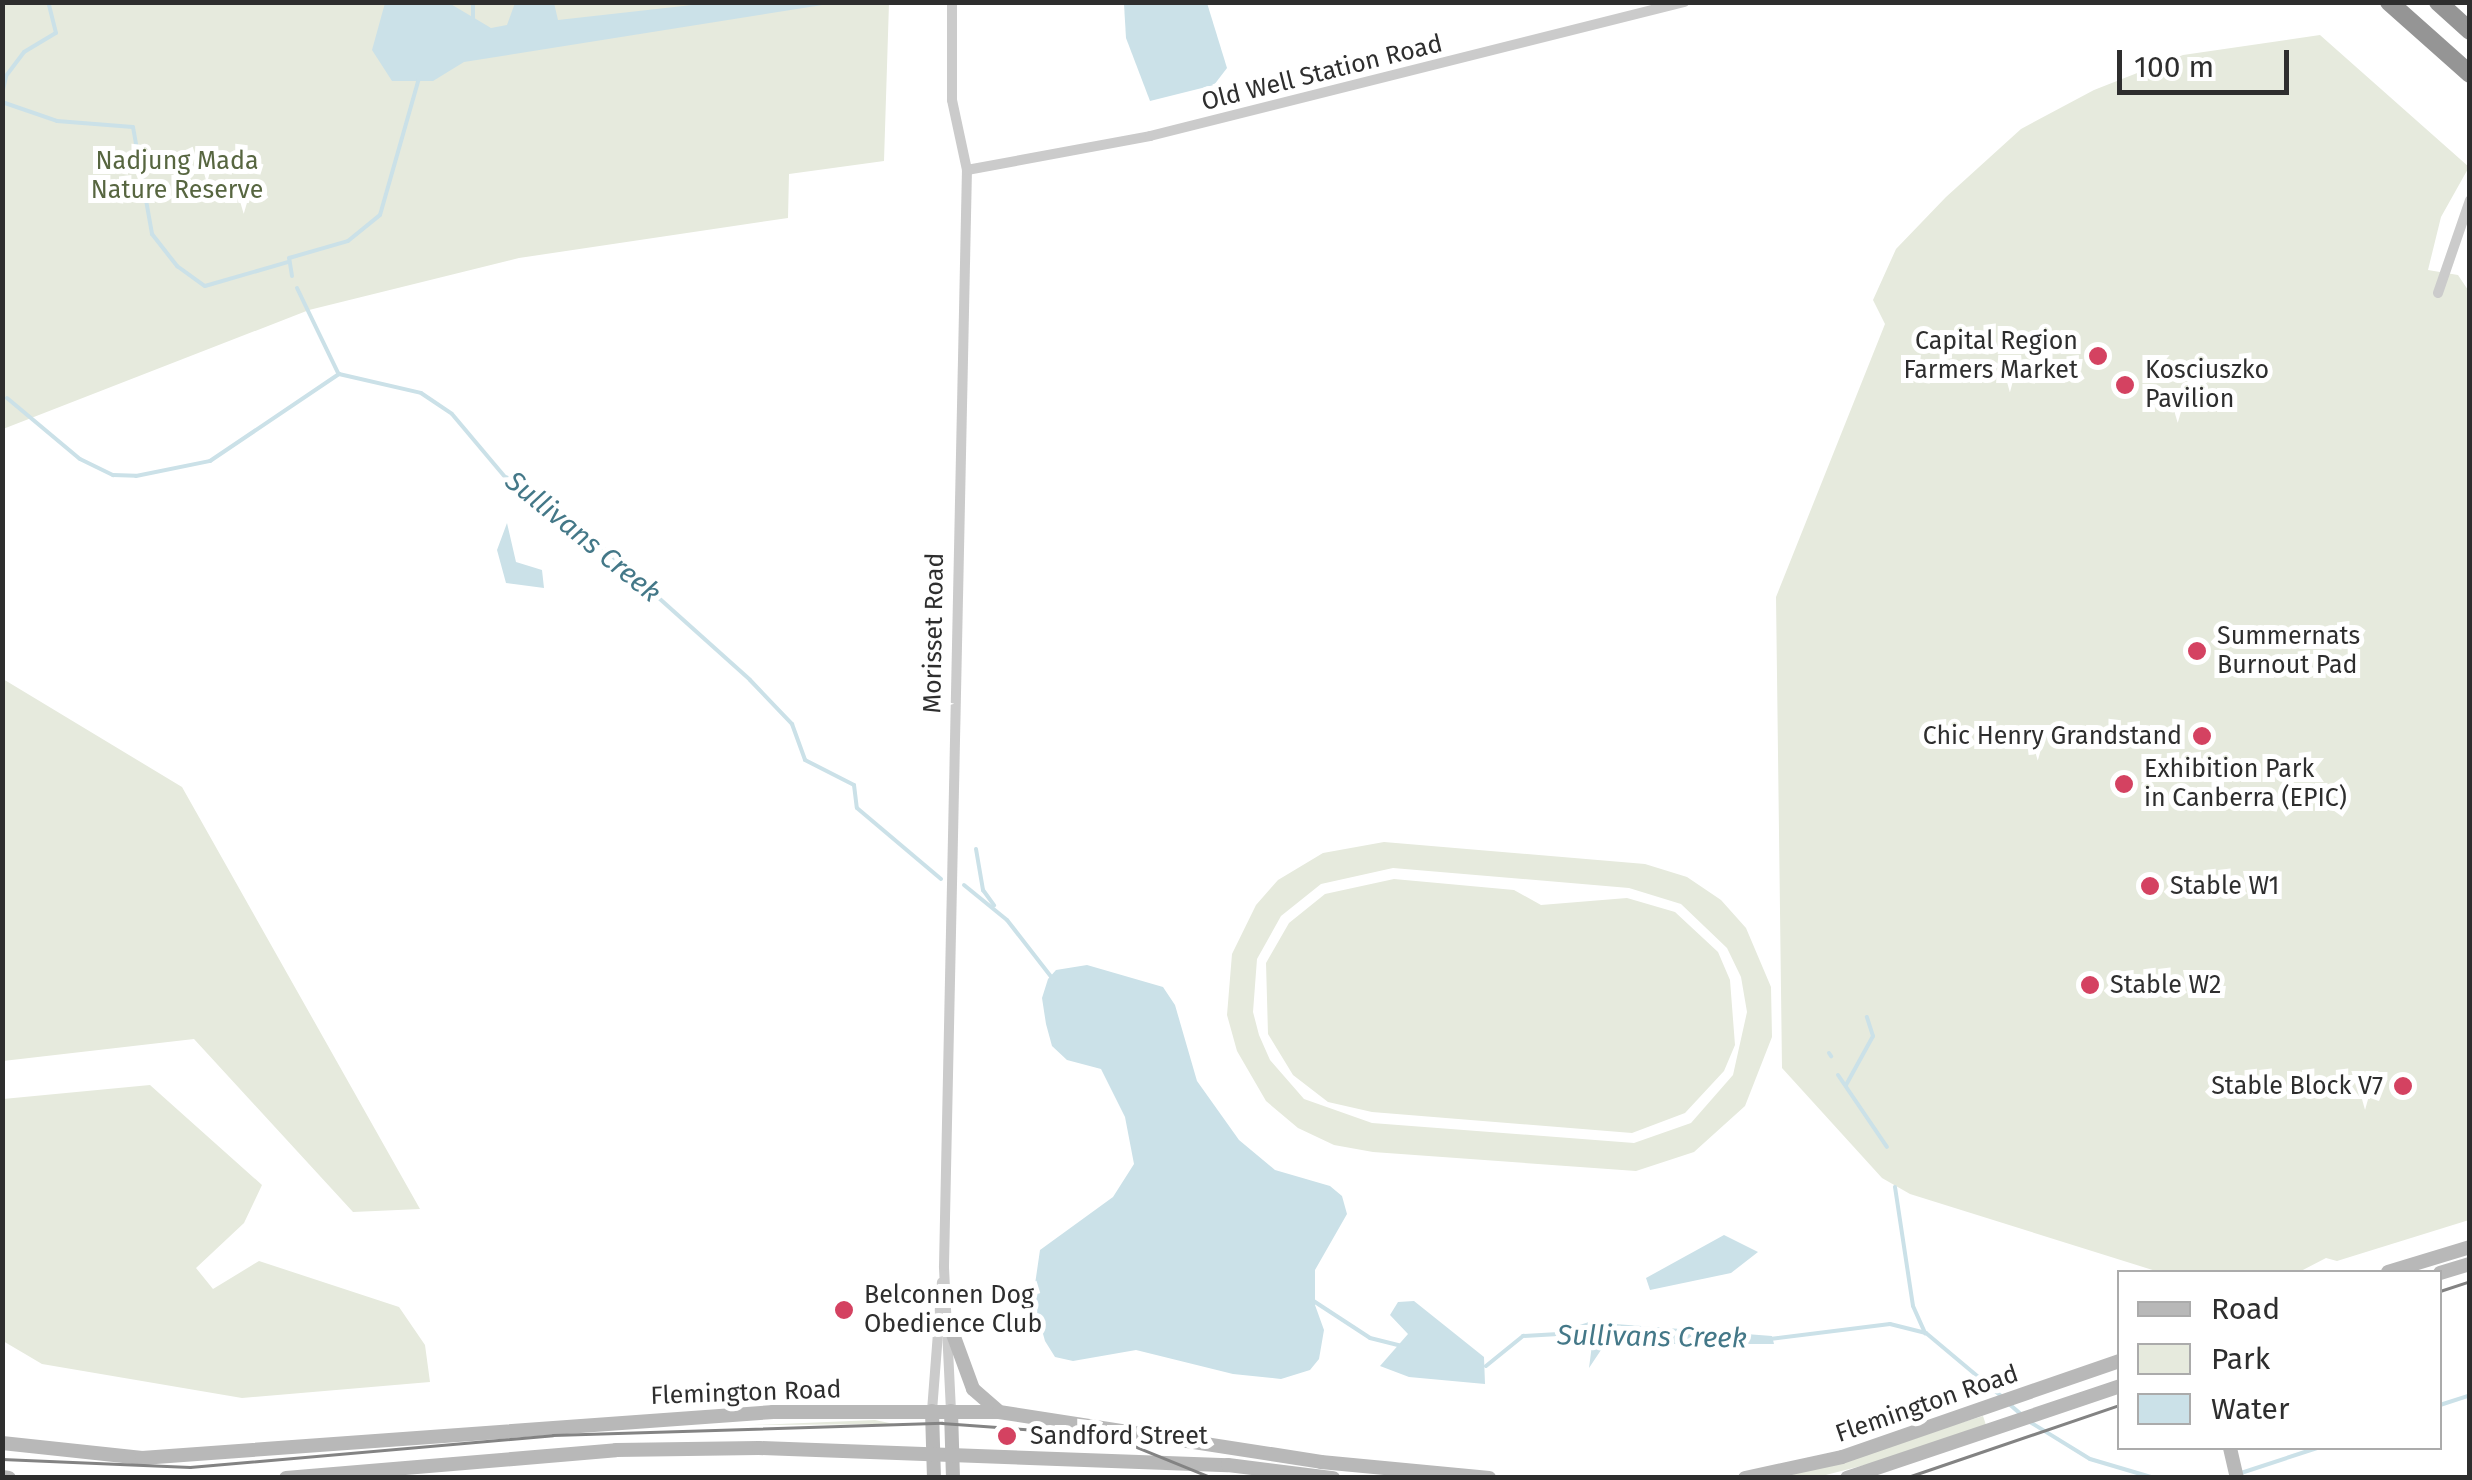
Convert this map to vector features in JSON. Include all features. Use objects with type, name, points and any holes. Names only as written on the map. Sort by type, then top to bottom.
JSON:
[{"type":"highway","points":[[2389,2],[2470,74]]},
{"type":"highway","points":[[2438,2],[2470,31]]},
{"type":"main road","points":[[2394,1270],[2470,1246]]},
{"type":"main road","points":[[2442,1272],[2470,1264]]},
{"type":"main road","points":[[950,1326],[973,1389],[999,1412]]},
{"type":"main road","name":"Flemington Road","points":[[1745,1478],[1842,1457],[2117,1362]]},
{"type":"main road","name":"Flemington Road","points":[[1846,1478],[2117,1387]]},
{"type":"main road","name":"Morisset Road","points":[[932,1411],[934,1452]]},
{"type":"main road","points":[[951,1411],[952,1478]]},
{"type":"main road","name":"Flemington Road","points":[[2,1443],[142,1458],[616,1421],[999,1412],[1321,1462],[1489,1478]]},
{"type":"main road","points":[[286,1478],[616,1450],[934,1452],[1228,1464],[1333,1478]]},
{"type":"main road","points":[[2,1452],[142,1458]]},
{"type":"main road","points":[[934,1452],[934,1478]]},
{"type":"main road","points":[[2231,1452],[2237,1478]]},
{"type":"street","name":"Morisset Road","points":[[932,1411],[944,1266],[967,170],[952,100],[952,2]]},
{"type":"street","name":"Old Well Station Road","points":[[967,170],[1150,136],[1684,2]]},
{"type":"street","points":[[2438,294],[2470,200]]},
{"type":"street","name":"Morisset Road","points":[[944,1266],[950,1326],[951,1411]]},
{"type":"green space","name":"Nadjung Mada Nature Reserve","points":[[3,3],[889,3],[884,161],[789,174],[788,218],[519,258],[309,310],[3,429]]},
{"type":"green space","name":"Exhibition Park in Canberra (EPIC)","points":[[2320,35],[2469,167],[2441,217],[2428,270],[2458,275],[2470,293],[2469,1220],[2337,1261],[2326,1258],[2303,1270],[2153,1270],[1910,1194],[1882,1178],[1782,1068],[1776,597],[1885,324],[1873,300],[1896,249],[2021,129],[2094,90],[2183,55]]},
{"type":"green space","points":[[3,679],[182,787],[420,1209],[353,1212],[194,1039],[3,1061]]},
{"type":"green space","points":[[1384,842],[1645,864],[1687,877],[1721,900],[1746,928],[1771,987],[1772,1037],[1745,1106],[1694,1152],[1636,1171],[1373,1152],[1334,1145],[1298,1128],[1266,1101],[1237,1051],[1227,1015],[1232,954],[1256,905],[1278,880],[1323,853]],"holes":[[[1393,868],[1629,888],[1681,904],[1727,948],[1741,977],[1747,1012],[1733,1075],[1691,1123],[1634,1143],[1372,1123],[1304,1099],[1270,1060],[1259,1035],[1253,1012],[1257,959],[1281,916],[1321,884]]]},
{"type":"green space","points":[[1394,879],[1514,890],[1541,905],[1627,898],[1675,912],[1718,952],[1730,980],[1735,1045],[1724,1071],[1685,1113],[1632,1133],[1372,1112],[1328,1102],[1293,1075],[1268,1034],[1266,963],[1289,923],[1325,894]]},
{"type":"green space","points":[[150,1085],[262,1185],[244,1223],[196,1268],[213,1289],[259,1261],[399,1307],[425,1345],[430,1382],[242,1398],[42,1364],[3,1341],[3,1099]]},
{"type":"green space","points":[[1983,1416],[1986,1425],[1892,1458],[1818,1477],[1781,1478]]},
{"type":"green space","points":[[875,1420],[894,1424],[650,1426],[754,1425]]},
{"type":"water","points":[[719,2],[835,3],[464,62],[433,81],[392,81],[372,50],[385,3],[449,3],[491,28],[507,25],[515,3],[554,3],[558,20]]},
{"type":"water","points":[[1207,3],[1227,68],[1214,85],[1150,101],[1126,38],[1124,4]]},
{"type":"water","points":[[507,523],[516,562],[542,570],[544,588],[506,583],[497,550]]},
{"type":"water","points":[[1087,965],[1163,987],[1175,1005],[1197,1081],[1239,1140],[1275,1170],[1330,1186],[1342,1196],[1347,1214],[1315,1270],[1315,1305],[1324,1330],[1319,1359],[1310,1370],[1281,1379],[1233,1374],[1136,1350],[1073,1361],[1055,1357],[1045,1341],[1033,1298],[1040,1250],[1113,1197],[1134,1164],[1125,1117],[1101,1069],[1067,1060],[1052,1046],[1046,1024],[1042,998],[1048,979],[1056,970]]},
{"type":"water","points":[[1724,1235],[1758,1252],[1731,1273],[1650,1290],[1646,1278]]},
{"type":"water","points":[[1414,1301],[1484,1357],[1485,1384],[1409,1377],[1380,1366],[1408,1334],[1390,1315],[1398,1302]]},
{"type":"water","points":[[1589,1322],[1772,1336],[1774,1344],[1605,1344],[1589,1368],[1593,1337],[1564,1330]]},
{"type":"waterway","points":[[2,94],[6,76],[24,52],[56,33],[48,2]]},
{"type":"waterway","points":[[473,2],[473,18]]},
{"type":"waterway","points":[[292,276],[289,258],[348,241],[380,215],[419,78]]},
{"type":"waterway","points":[[2,102],[57,121],[133,127],[152,234],[177,266],[205,286],[288,262]]},
{"type":"waterway","points":[[297,288],[338,373]]},
{"type":"waterway","name":"Sullivans Creek","points":[[7,398],[80,459],[113,475],[136,476],[210,461],[339,374],[421,393],[452,414],[505,477],[526,484],[583,530],[750,680],[792,724],[805,760],[854,785],[857,808],[941,879]]},
{"type":"waterway","points":[[976,849],[983,890],[994,905]]},
{"type":"waterway","name":"Sullivans Creek","points":[[964,885],[1007,920],[1053,979]]},
{"type":"waterway","points":[[1846,1085],[1873,1036],[1867,1017]]},
{"type":"waterway","points":[[1838,1075],[1887,1147]]},
{"type":"waterway","points":[[1895,1187],[1913,1306],[1925,1333]]},
{"type":"waterway","name":"Sullivans Creek","points":[[1312,1300],[1370,1338],[1405,1347]]},
{"type":"waterway","name":"Sullivans Creek","points":[[1770,1339],[1890,1324],[1926,1333],[2001,1396]]},
{"type":"waterway","name":"Sullivans Creek","points":[[1486,1366],[1523,1336],[1576,1333]]},
{"type":"waterway","name":"Sullivans Creek","points":[[2442,1404],[2470,1395]]},
{"type":"waterway","name":"Sullivans Creek","points":[[2008,1403],[2023,1416]]},
{"type":"waterway","name":"Sullivans Creek","points":[[2030,1422],[2090,1459],[2154,1478]]},
{"type":"waterway","name":"Sullivans Creek","points":[[2241,1473],[2311,1450]]},
{"type":"tram line","points":[[2442,1290],[2470,1281]]},
{"type":"tram line","points":[[1905,1478],[2117,1406]]},
{"type":"tram line","points":[[2,1459],[190,1467],[553,1435],[942,1423],[1107,1435],[1213,1478]]},
{"type":"place","name":"Capital Region Farmers Market","points":[[2098,356]]},
{"type":"place","name":"Kosciuszko Pavilion","points":[[2125,385]]},
{"type":"place","name":"Summernats Burnout Pad","points":[[2197,651]]},
{"type":"place","name":"Chic Henry Grandstand","points":[[2202,736]]},
{"type":"place","name":"Exhibition Park in Canberra (EPIC)","points":[[2124,784]]},
{"type":"place","name":"Stable W1","points":[[2150,886]]},
{"type":"place","name":"Stable W2","points":[[2090,985]]},
{"type":"place","name":"Stable Block V7","points":[[2403,1086]]},
{"type":"place","name":"Belconnen Dog Obedience Club","points":[[844,1310]]},
{"type":"place","name":"Sandford Street","points":[[1007,1436]]}]
